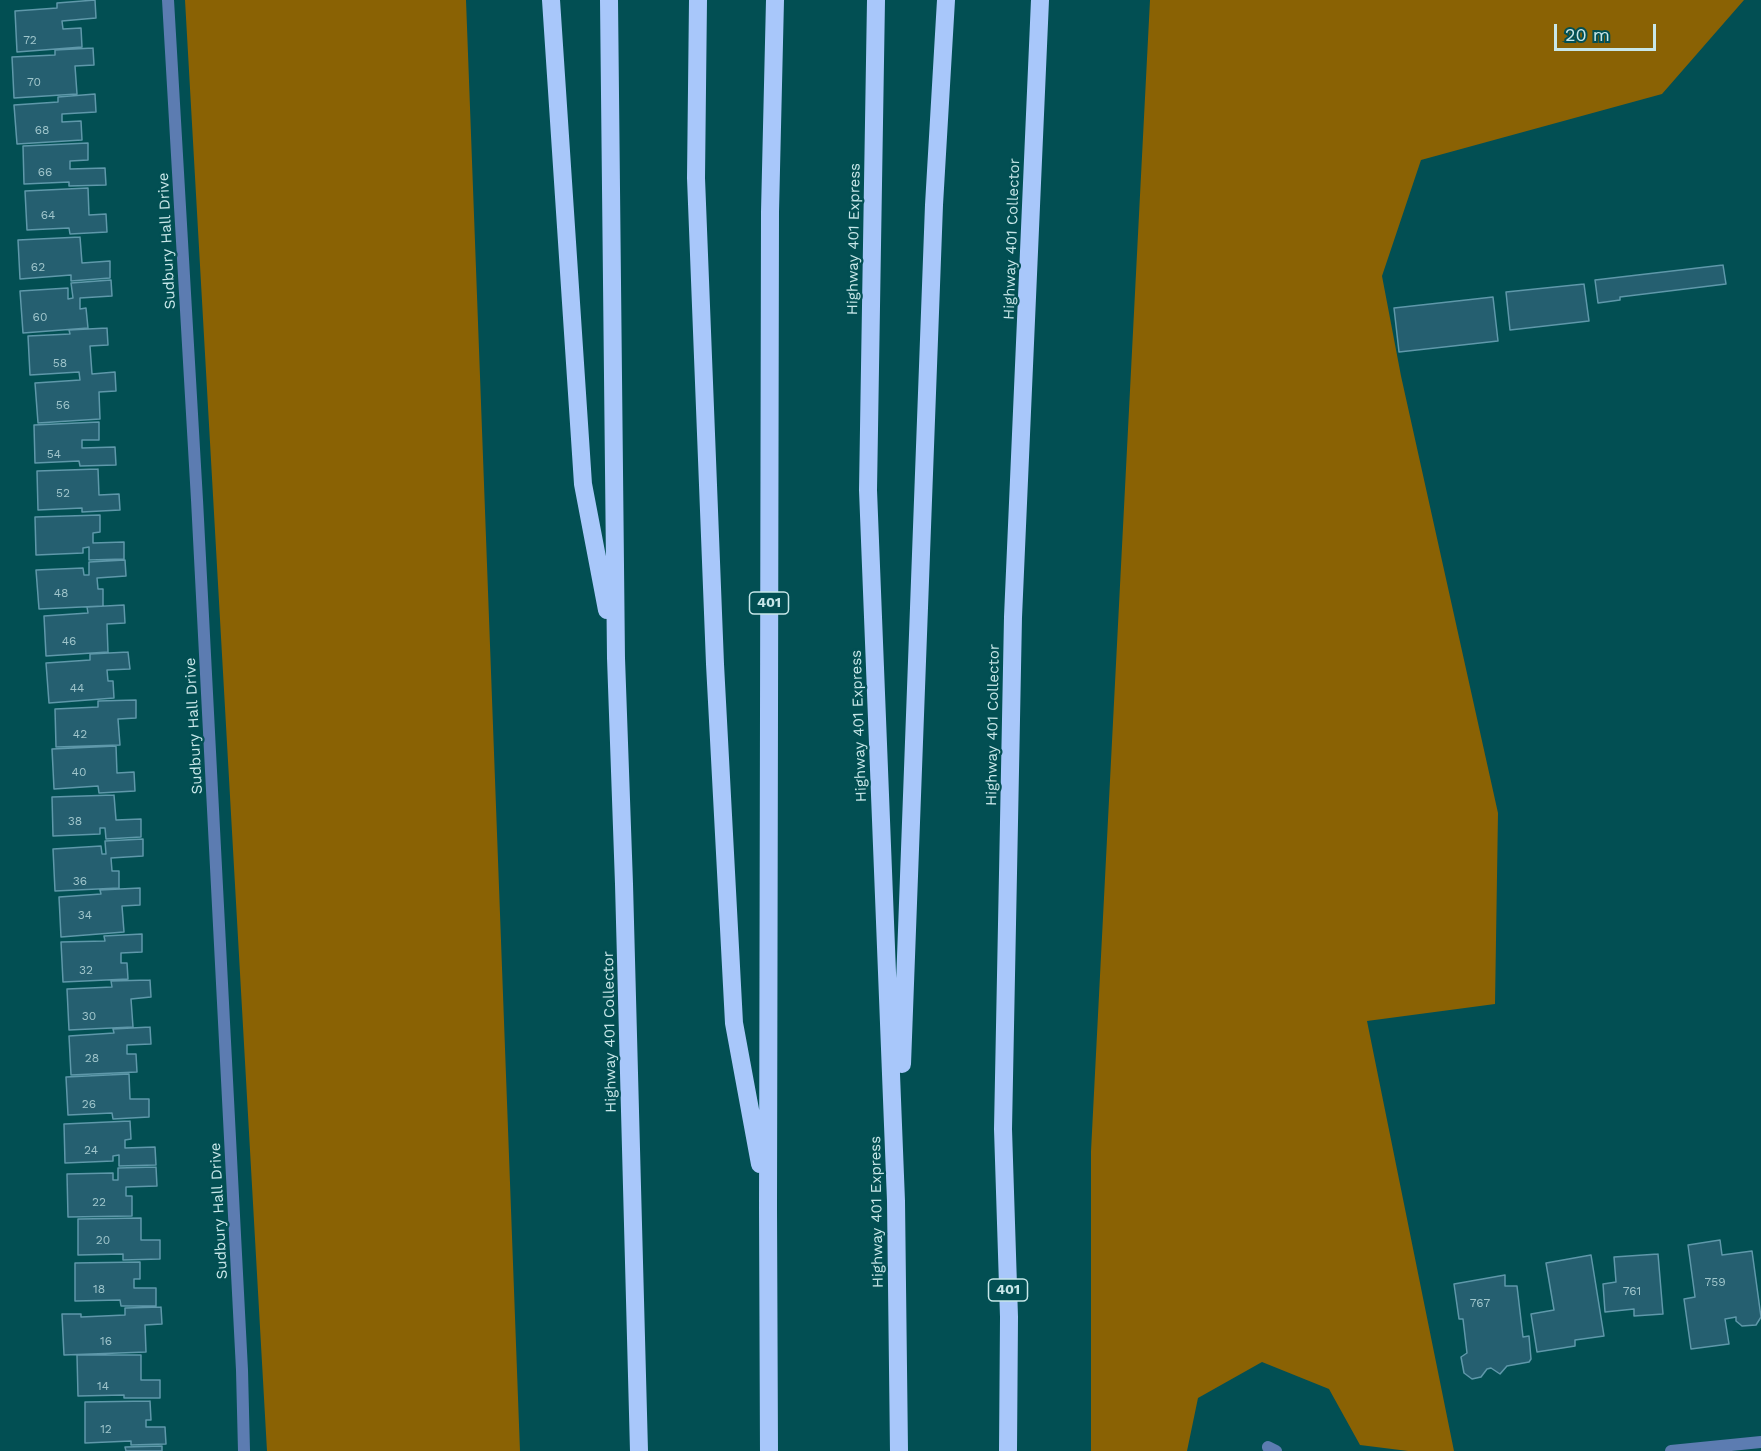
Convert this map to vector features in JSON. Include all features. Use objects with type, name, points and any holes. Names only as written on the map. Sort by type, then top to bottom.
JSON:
[{"type":"highway","points":[[551,0],[583,484],[615,658]]},
{"type":"highway","name":"Highway 401 Collector","points":[[609,0],[615,658],[624,884],[639,1451]]},
{"type":"highway","points":[[698,0],[696,178],[715,664],[734,1023],[768,1207]]},
{"type":"highway","name":"401","points":[[769,1451],[770,212],[775,0]]},
{"type":"highway","name":"Highway 401 Express","points":[[876,0],[868,490],[896,1201],[899,1451]]},
{"type":"highway","points":[[896,1201],[933,228],[946,0]]},
{"type":"highway","name":"Highway 401 Collector","points":[[1008,1451],[1009,1317],[1003,1129],[1013,617],[1040,0]]},
{"type":"street","name":"Sudbury Hall Drive","points":[[168,0],[198,524],[242,1370],[244,1451]]},
{"type":"street","points":[[1671,1451],[1761,1442]]},
{"type":"shaded area","points":[[185,0],[466,0],[520,1451],[267,1451]]},
{"type":"shaded area","points":[[1150,0],[1744,0],[1662,94],[1421,160],[1382,276],[1401,376],[1498,813],[1495,1004],[1367,1021],[1454,1451],[1408,1451],[1360,1445],[1329,1389],[1262,1362],[1198,1398],[1187,1451],[1091,1451],[1091,1151]]},
{"type":"building","points":[[95,0],[96,18],[62,21],[63,29],[81,28],[82,47],[17,52],[15,11],[57,8],[57,3]]},
{"type":"building","points":[[93,48],[94,65],[75,66],[77,94],[14,98],[12,57],[55,55],[55,50]]},
{"type":"building","points":[[95,94],[96,112],[62,114],[62,122],[81,121],[82,140],[17,144],[14,105],[58,102],[58,97]]},
{"type":"building","points":[[88,143],[88,160],[70,161],[70,169],[105,168],[106,185],[69,186],[69,182],[24,184],[23,146]]},
{"type":"building","points":[[88,188],[89,215],[106,214],[107,232],[70,234],[69,228],[27,230],[25,191]]},
{"type":"building","points":[[80,237],[82,263],[110,261],[110,278],[71,281],[71,275],[20,279],[18,240]]},
{"type":"building","points":[[1723,265],[1726,284],[1620,297],[1620,300],[1598,303],[1595,280]]},
{"type":"building","points":[[111,280],[112,296],[80,298],[80,309],[86,308],[88,328],[23,333],[20,291],[68,288],[68,299],[73,298],[71,283]]},
{"type":"building","points":[[1584,284],[1589,321],[1510,330],[1506,292]]},
{"type":"building","points":[[1493,297],[1498,341],[1399,352],[1394,308]]},
{"type":"building","points":[[107,328],[108,345],[90,346],[92,374],[115,372],[116,391],[99,392],[100,419],[38,423],[35,383],[80,380],[79,372],[30,375],[28,336],[70,334],[69,330]]},
{"type":"building","points":[[99,422],[99,440],[82,440],[82,448],[115,447],[116,465],[80,466],[79,461],[35,463],[34,425]]},
{"type":"building","points":[[98,469],[99,495],[119,494],[120,510],[82,512],[82,508],[38,510],[37,471]]},
{"type":"building","points":[[100,515],[100,532],[93,533],[93,543],[124,542],[124,559],[89,560],[89,547],[83,548],[83,553],[36,555],[35,517]]},
{"type":"building","points":[[125,560],[126,576],[97,578],[98,589],[103,589],[103,606],[39,609],[36,570],[83,568],[84,575],[89,575],[89,562]]},
{"type":"building","points":[[124,605],[125,623],[107,624],[108,652],[46,656],[44,616],[88,613],[87,607]]},
{"type":"building","points":[[128,652],[130,669],[107,670],[108,681],[113,681],[114,698],[49,703],[46,663],[90,660],[90,654]]},
{"type":"building","points":[[136,700],[136,718],[118,719],[120,745],[56,747],[55,709],[98,707],[98,701]]},
{"type":"building","points":[[116,746],[117,773],[134,772],[135,791],[99,793],[98,786],[54,789],[52,749]]},
{"type":"building","points":[[114,795],[116,820],[141,819],[141,837],[106,839],[105,828],[100,828],[100,834],[53,836],[52,797]]},
{"type":"building","points":[[143,839],[143,856],[111,858],[112,871],[119,871],[119,888],[55,891],[53,849],[101,846],[102,854],[106,854],[105,841]]},
{"type":"building","points":[[140,888],[140,905],[122,906],[124,932],[61,937],[59,897],[101,894],[100,890]]},
{"type":"building","points":[[142,934],[142,952],[121,953],[121,963],[127,963],[128,979],[63,982],[61,942],[105,941],[104,936]]},
{"type":"building","points":[[150,980],[151,997],[131,999],[133,1027],[69,1030],[67,989],[112,987],[111,981]]},
{"type":"building","points":[[150,1027],[151,1044],[127,1045],[127,1054],[136,1054],[137,1072],[71,1075],[69,1036],[114,1033],[113,1029]]},
{"type":"building","points":[[129,1074],[130,1099],[149,1099],[149,1117],[113,1119],[112,1113],[68,1115],[66,1077]]},
{"type":"building","points":[[130,1121],[131,1139],[125,1140],[125,1148],[155,1147],[156,1165],[119,1166],[119,1155],[113,1156],[113,1161],[65,1163],[64,1124]]},
{"type":"building","points":[[156,1167],[157,1186],[126,1187],[126,1196],[132,1196],[132,1216],[68,1217],[67,1174],[113,1173],[113,1180],[118,1180],[118,1168]]},
{"type":"building","points":[[141,1218],[141,1240],[160,1240],[160,1259],[123,1260],[123,1254],[78,1255],[78,1219]]},
{"type":"building","points":[[1720,1240],[1722,1255],[1752,1251],[1761,1317],[1756,1325],[1742,1326],[1736,1321],[1736,1317],[1725,1319],[1729,1344],[1691,1349],[1684,1299],[1695,1297],[1688,1245]]},
{"type":"building","points":[[1658,1254],[1663,1314],[1634,1316],[1634,1309],[1605,1312],[1603,1284],[1616,1282],[1614,1257]]},
{"type":"building","points":[[1591,1255],[1604,1336],[1575,1340],[1575,1346],[1537,1352],[1531,1314],[1554,1310],[1546,1263]]},
{"type":"building","points":[[140,1262],[140,1279],[134,1279],[134,1288],[156,1288],[156,1306],[121,1306],[120,1300],[75,1301],[75,1263]]},
{"type":"building","points":[[1505,1275],[1505,1286],[1517,1286],[1523,1337],[1529,1336],[1531,1359],[1529,1362],[1507,1366],[1500,1374],[1491,1368],[1487,1369],[1481,1377],[1472,1379],[1464,1373],[1461,1357],[1467,1353],[1463,1319],[1459,1319],[1454,1284]]},
{"type":"building","points":[[161,1307],[162,1324],[145,1325],[146,1352],[64,1355],[62,1314],[81,1314],[81,1317],[125,1315],[125,1308]]},
{"type":"building","points":[[77,1355],[141,1355],[141,1380],[160,1380],[160,1398],[124,1398],[124,1395],[78,1396]]},
{"type":"building","points":[[150,1401],[151,1420],[146,1420],[146,1427],[165,1427],[166,1444],[131,1445],[131,1441],[85,1443],[85,1402]]},
{"type":"building","points":[[162,1446],[162,1451],[126,1451],[125,1447]]}]
